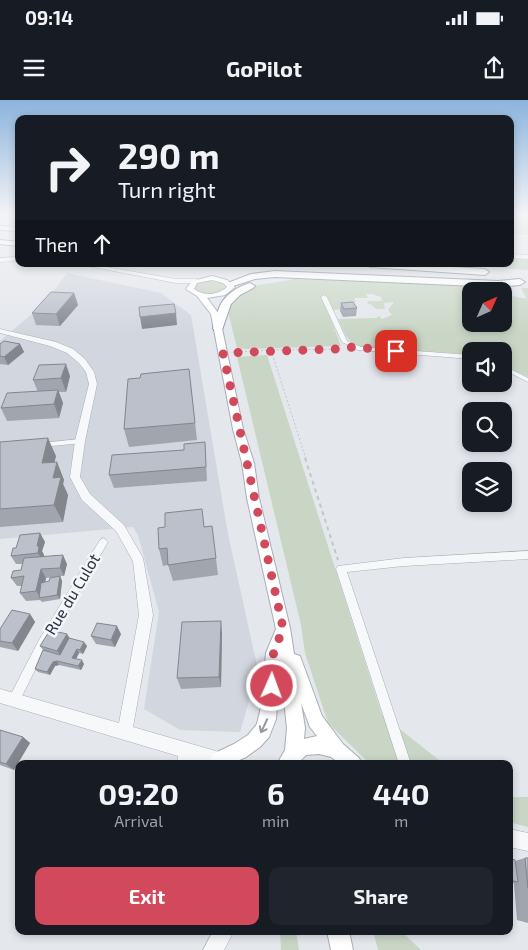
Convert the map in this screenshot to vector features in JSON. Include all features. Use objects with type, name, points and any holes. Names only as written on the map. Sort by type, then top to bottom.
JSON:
[{"type":"highway","points":[[325,267],[524,282]]},
{"type":"highway","points":[[413,267],[498,273]]},
{"type":"highway","points":[[451,267],[528,276]]},
{"type":"highway","points":[[230,284],[245,278],[264,274],[498,284],[524,282]]},
{"type":"highway","points":[[218,328],[222,322],[226,303],[238,291],[267,280],[317,276]]},
{"type":"main road","points":[[217,279],[230,284],[229,290],[218,295],[200,295],[192,292],[190,288],[196,281],[217,279]]},
{"type":"main road","points":[[200,295],[215,314]]},
{"type":"main road","points":[[218,295],[215,300],[215,314],[283,628],[296,728],[290,758]]},
{"type":"main road","points":[[283,628],[316,721],[336,748]]},
{"type":"main road","points":[[228,760],[260,735],[269,717],[273,655],[283,628]]},
{"type":"main road","points":[[290,758],[304,747],[314,744],[325,744],[336,748],[350,760]]},
{"type":"main road","points":[[339,935],[342,950]]},
{"type":"street","points":[[514,256],[528,257]]},
{"type":"street","points":[[0,268],[8,259]]},
{"type":"street","points":[[0,260],[15,259]]},
{"type":"street","points":[[97,267],[176,281],[196,281]]},
{"type":"street","points":[[176,281],[190,288]]},
{"type":"street","points":[[324,297],[345,342],[354,347],[462,356]]},
{"type":"street","points":[[0,331],[53,344],[70,351],[82,361],[90,372],[93,384],[80,441],[75,477],[86,497],[120,528],[139,561],[146,615],[126,732]]},
{"type":"street","points":[[512,372],[528,380]]},
{"type":"street","points":[[36,445],[80,441]]},
{"type":"street","name":"Rue du Culot","points":[[7,698],[43,643],[103,542]]},
{"type":"street","points":[[404,760],[341,569],[404,562],[528,555]]},
{"type":"street","points":[[7,698],[126,732],[186,757],[210,760]]},
{"type":"street","points":[[513,839],[528,842]]},
{"type":"street","points":[[213,950],[222,935]]},
{"type":"path","points":[[223,353],[354,347]]},
{"type":"path","points":[[271,350],[341,569]]},
{"type":"shaded area","points":[[67,273],[161,293],[191,315],[228,534],[258,670],[240,732],[180,730],[144,709],[159,612],[138,535],[133,527],[0,539],[0,341],[45,303]]},
{"type":"green space","points":[[514,258],[528,259],[528,270],[490,267],[514,267]]},
{"type":"green space","points":[[295,279],[462,285],[462,332],[512,332],[512,296],[527,299],[521,288],[528,288],[528,377],[512,370],[512,342],[462,342],[462,354],[361,347],[352,343],[346,336],[338,319],[376,318],[379,316],[382,319],[392,315],[388,310],[394,302],[384,303],[385,309],[376,309],[367,303],[368,301],[382,301],[381,297],[372,294],[366,294],[368,298],[354,298],[356,302],[350,303],[351,308],[333,310],[329,301],[324,301],[341,346],[237,348],[227,308],[239,292],[254,286]]},
{"type":"green space","points":[[207,281],[220,283],[224,289],[217,293],[209,294],[201,293],[194,289],[198,283]]},
{"type":"green space","points":[[267,355],[382,715],[439,760],[366,760],[328,723],[305,653],[301,625],[237,357]]},
{"type":"green space","points":[[513,797],[528,797],[528,827],[513,823]]},
{"type":"green space","points":[[280,935],[297,935],[299,950],[281,950]]},
{"type":"green space","points":[[374,935],[405,935],[421,950],[378,950]]},
{"type":"building","points":[[51,292],[74,293],[56,314],[32,313]]},
{"type":"building","points":[[353,302],[357,308],[344,309],[341,303]]},
{"type":"building","points":[[174,304],[176,313],[140,317],[139,307]]},
{"type":"building","points":[[4,341],[20,344],[4,357],[0,356],[0,344]]},
{"type":"building","points":[[66,364],[61,378],[33,380],[39,365]]},
{"type":"building","points":[[189,369],[195,423],[124,429],[128,379],[140,378],[141,374]]},
{"type":"building","points":[[58,390],[54,404],[1,408],[7,393]]},
{"type":"building","points":[[48,438],[42,463],[57,462],[53,478],[61,477],[54,505],[0,509],[0,442]]},
{"type":"building","points":[[205,442],[206,467],[109,475],[112,455],[184,450],[184,444]]},
{"type":"building","points":[[202,509],[204,527],[212,526],[216,558],[168,565],[167,548],[159,549],[158,528],[165,527],[165,513]]},
{"type":"building","points":[[40,533],[37,546],[39,546],[38,553],[11,556],[20,535]]},
{"type":"building","points":[[63,555],[60,568],[41,569],[36,591],[20,593],[24,576],[11,578],[13,571],[21,570],[24,558]]},
{"type":"building","points":[[60,576],[57,595],[39,598],[41,583],[49,581],[50,578]]},
{"type":"building","points":[[12,610],[30,614],[12,643],[0,641],[0,629]]},
{"type":"building","points":[[221,621],[219,677],[177,678],[182,622]]},
{"type":"building","points":[[97,623],[117,626],[111,640],[91,636]]},
{"type":"building","points":[[50,630],[67,634],[57,651],[40,646]]},
{"type":"building","points":[[69,638],[84,642],[80,650],[77,649],[72,658],[82,660],[78,666],[57,661],[53,662],[47,672],[35,669],[43,650],[60,655]]},
{"type":"building","points":[[0,730],[23,737],[6,764],[0,762]]},
{"type":"building","points":[[525,858],[528,858],[528,888]]},
{"type":"building","points":[[513,859],[515,860],[518,882],[513,881]]},
{"type":"route","points":[[272,686],[273,655],[283,628],[253,498],[248,463],[238,430],[223,353],[345,349],[354,347],[396,351]]}]
